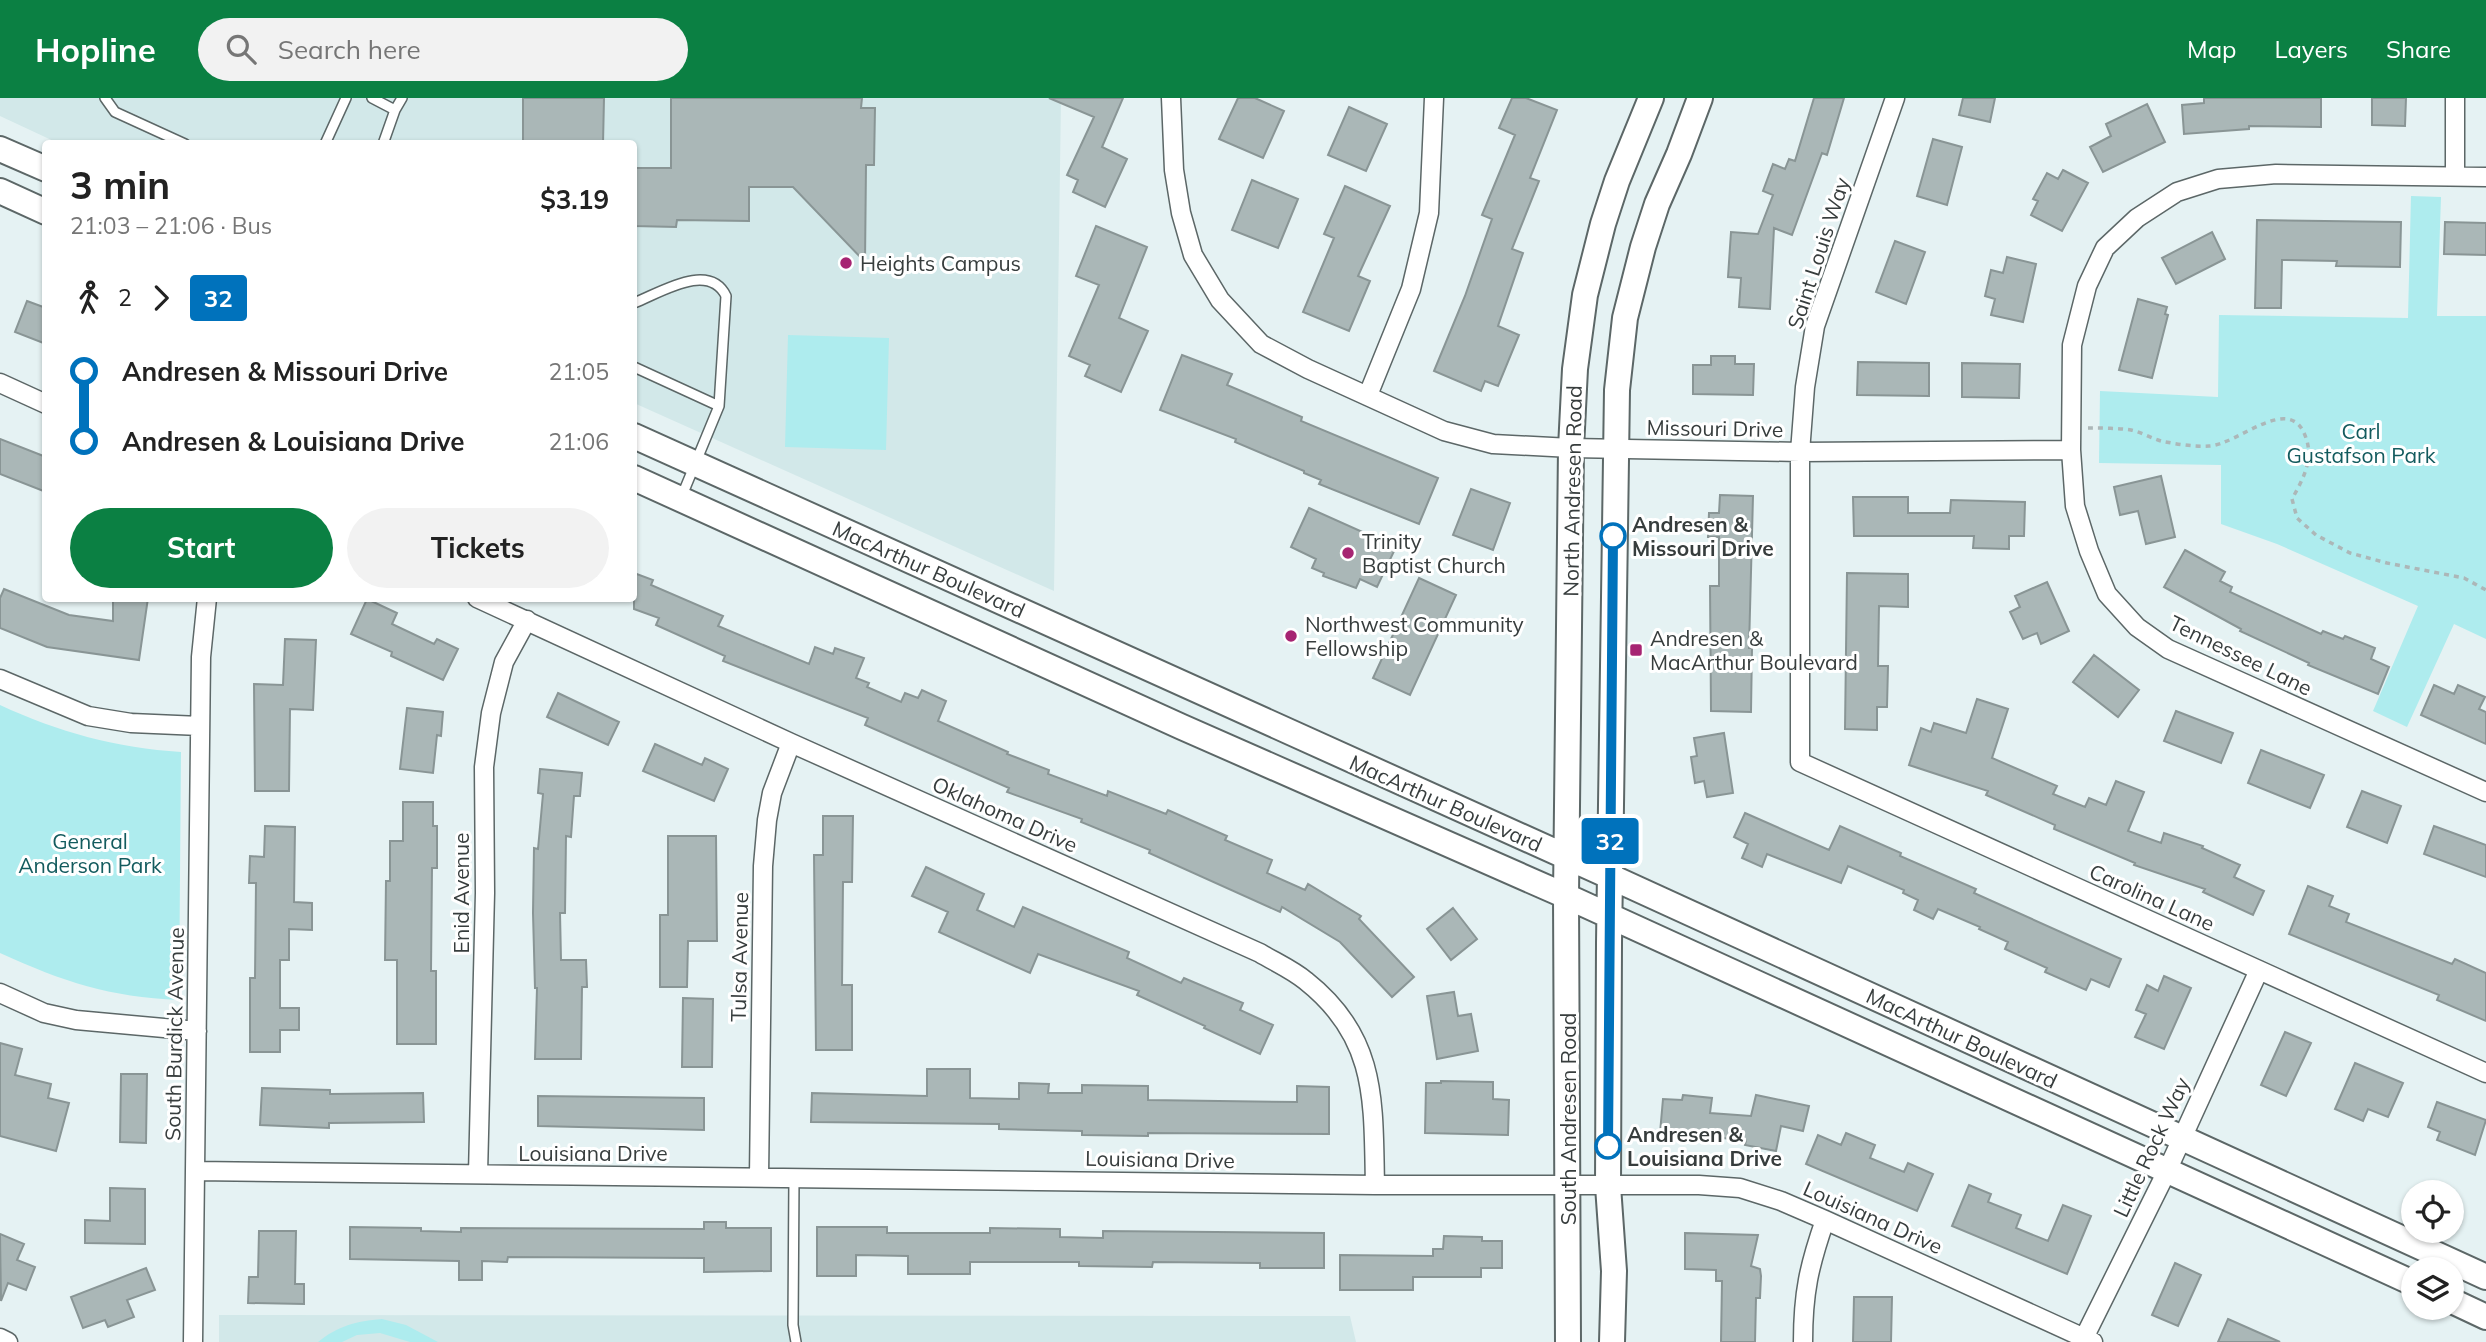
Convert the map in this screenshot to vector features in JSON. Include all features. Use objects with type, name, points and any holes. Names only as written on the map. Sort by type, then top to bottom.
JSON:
[{"type":"street","name":"Missouri Drive","points":[[1171,98],[1174,170],[1181,213],[1193,255],[1220,300],[1261,344],[1308,369],[1444,431],[1493,443],[1572,448],[1800,452],[2071,450]]},
{"type":"street","points":[[1368,395],[1411,289],[1429,213],[1434,98]]},
{"type":"street","name":"North Andresen Road","points":[[1566,896],[1575,369],[1585,295],[1603,224],[1617,181],[1651,98]]},
{"type":"street","name":"North Andresen Road","points":[[1609,916],[1614,449],[1625,318],[1657,204],[1700,98]]},
{"type":"street","name":"Saint Louis Way","points":[[1800,762],[1800,452],[1805,387],[1815,326],[1895,98]]},
{"type":"street","points":[[2455,98],[2455,176]]},
{"type":"street","points":[[0,149],[42,167]]},
{"type":"street","name":"Tennessee Lane","points":[[2486,177],[2276,174],[2218,179],[2177,192],[2137,218],[2105,247],[2087,286],[2072,345],[2071,450],[2075,506],[2089,551],[2107,594],[2137,627],[2168,649],[2486,792]]},
{"type":"street","points":[[0,191],[42,210]]},
{"type":"street","points":[[0,383],[42,402]]},
{"type":"street","name":"MacArthur Boulevard","points":[[637,437],[1609,876],[2486,1277]]},
{"type":"street","name":"MacArthur Boulevard","points":[[637,479],[1182,727],[1566,896],[2401,1278]]},
{"type":"street","name":"South Burdick Avenue","points":[[193,1342],[201,657],[207,602]]},
{"type":"street","name":"Oklahoma Drive","points":[[486,602],[1260,953],[1306,980],[1338,1011],[1362,1051],[1371,1084],[1375,1185]]},
{"type":"street","name":"Enid Avenue","points":[[478,1174],[485,893],[484,767],[491,713],[504,662],[527,620]]},
{"type":"street","points":[[0,679],[88,716],[131,723],[201,726]]},
{"type":"street","name":"Tulsa Avenue","points":[[759,1177],[763,866],[772,793],[792,743]]},
{"type":"street","name":"Carolina Lane","points":[[1800,762],[2486,1073]]},
{"type":"street","name":"South Andresen Road","points":[[1566,896],[1568,1342]]},
{"type":"street","name":"South Andresen Road","points":[[1609,916],[1608,1185],[1614,1270],[1612,1342]]},
{"type":"street","name":"Little Rock Way","points":[[2086,1341],[2259,970]]},
{"type":"street","points":[[0,993],[44,1013],[76,1020],[197,1031]]},
{"type":"street","name":"Louisiana Drive","points":[[195,1171],[1375,1185],[1699,1185],[1740,1188],[1781,1201],[1825,1220],[2086,1341]]},
{"type":"street","points":[[1803,1342],[1803,1300],[1811,1262],[1825,1220]]},
{"type":"street","points":[[2464,1307],[2486,1317]]},
{"type":"street","points":[[0,1338],[8,1342]]},
{"type":"lane","points":[[105,98],[115,111],[177,140]]},
{"type":"lane","points":[[327,140],[346,98]]},
{"type":"lane","points":[[372,98],[395,110]]},
{"type":"lane","points":[[393,98],[395,110]]},
{"type":"lane","points":[[384,140],[402,98]]},
{"type":"lane","points":[[637,302],[695,279],[710,280],[722,289],[727,304],[719,406],[697,464],[680,499]]},
{"type":"lane","points":[[637,368],[719,406]]},
{"type":"lane","points":[[794,1177],[793,1325],[796,1342]]},
{"type":"path","points":[[2072,428],[2133,430],[2161,441],[2212,446],[2234,439],[2277,418],[2292,420],[2303,429],[2308,442],[2306,474],[2292,499],[2297,518],[2316,535],[2350,553],[2388,564],[2464,578],[2486,590]]},
{"type":"shaded area","name":"Heights Campus","points":[[0,98],[1061,98],[1054,591],[637,404],[637,140],[51,140],[0,116]]},
{"type":"shaded area","points":[[219,1315],[1350,1316],[1356,1342],[219,1342]]},
{"type":"green space","name":"Carl Gustafson Park","points":[[2411,196],[2441,197],[2437,316],[2486,316],[2486,639],[2454,624],[2407,727],[2373,711],[2418,606],[2277,544],[2221,524],[2221,465],[2099,463],[2100,391],[2218,397],[2219,315],[2408,318]]},
{"type":"green space","points":[[788,335],[889,338],[886,450],[785,447]]},
{"type":"green space","name":"General Anderson Park","points":[[0,705],[88,737],[134,747],[181,752],[179,1000],[130,995],[87,986],[0,953]]},
{"type":"green space","points":[[382,1319],[406,1325],[438,1342],[410,1342],[380,1333],[357,1335],[342,1342],[318,1342],[348,1325]]},
{"type":"building","points":[[523,98],[604,98],[603,140],[523,140]]},
{"type":"building","points":[[671,98],[862,98],[861,108],[875,108],[874,165],[866,165],[865,262],[793,187],[749,187],[749,221],[677,220],[676,227],[637,226],[637,168],[671,168]]},
{"type":"building","points":[[1049,98],[1123,98],[1102,147],[1127,159],[1105,207],[1073,192],[1078,180],[1067,175],[1094,117]]},
{"type":"building","points":[[1238,98],[1255,98],[1284,111],[1263,158],[1219,139]]},
{"type":"building","points":[[1512,98],[1526,98],[1557,110],[1530,178],[1539,181],[1512,249],[1523,253],[1498,326],[1519,335],[1498,386],[1485,381],[1481,391],[1434,371],[1465,296],[1492,219],[1482,215],[1515,135],[1499,128]]},
{"type":"building","points":[[1814,98],[1844,98],[1827,155],[1822,153],[1792,235],[1774,228],[1770,309],[1739,307],[1741,278],[1728,277],[1731,232],[1758,234],[1773,195],[1763,191],[1773,164],[1785,169],[1789,159],[1795,161]]},
{"type":"building","points":[[1963,98],[1995,98],[1990,122],[1959,115]]},
{"type":"building","points":[[2204,98],[2321,98],[2321,127],[2249,126],[2249,129],[2184,134],[2182,105],[2204,103]]},
{"type":"building","points":[[2372,98],[2406,98],[2405,126],[2372,125]]},
{"type":"building","points":[[2147,104],[2165,142],[2103,172],[2090,147],[2111,136],[2106,124]]},
{"type":"building","points":[[1349,107],[1387,124],[1366,171],[1328,155]]},
{"type":"building","points":[[1933,139],[1962,147],[1947,205],[1917,196]]},
{"type":"building","points":[[2063,170],[2088,183],[2062,231],[2031,215],[2038,201],[2033,199],[2047,173],[2058,179]]},
{"type":"building","points":[[1252,180],[1298,199],[1278,248],[1232,230]]},
{"type":"building","points":[[1345,186],[1390,206],[1358,276],[1370,281],[1349,331],[1303,312],[1334,238],[1324,234]]},
{"type":"building","points":[[2257,220],[2401,222],[2400,267],[2336,266],[2337,261],[2282,260],[2281,308],[2255,308]]},
{"type":"building","points":[[2445,222],[2486,223],[2486,255],[2444,254]]},
{"type":"building","points":[[1096,226],[1147,247],[1119,318],[1148,331],[1121,392],[1085,376],[1090,365],[1069,356],[1099,285],[1076,276]]},
{"type":"building","points":[[2212,232],[2225,259],[2176,284],[2162,258]]},
{"type":"building","points":[[1895,241],[1925,252],[1906,304],[1876,292]]},
{"type":"building","points":[[2007,257],[2036,264],[2023,322],[1991,315],[1995,299],[1985,296],[1991,270],[2003,273]]},
{"type":"building","points":[[2138,299],[2167,307],[2165,314],[2168,315],[2152,378],[2119,370]]},
{"type":"building","points":[[27,301],[42,307],[42,342],[15,332]]},
{"type":"building","points":[[1182,355],[1232,374],[1227,385],[1302,417],[1301,421],[1438,478],[1419,524],[1319,484],[1321,480],[1235,442],[1236,439],[1160,410]]},
{"type":"building","points":[[1711,356],[1735,356],[1735,364],[1754,364],[1753,395],[1693,394],[1693,365],[1711,365]]},
{"type":"building","points":[[1858,362],[1929,363],[1929,396],[1857,395]]},
{"type":"building","points":[[1962,363],[2020,364],[2019,398],[1962,397]]},
{"type":"building","points":[[0,439],[42,455],[42,490],[0,474]]},
{"type":"building","points":[[2161,476],[2175,537],[2146,544],[2138,511],[2120,515],[2114,487]]},
{"type":"building","points":[[1471,489],[1510,503],[1493,550],[1453,535]]},
{"type":"building","points":[[1720,495],[1753,496],[1749,648],[1752,648],[1751,712],[1711,711],[1710,586],[1719,586],[1719,537],[1708,537],[1709,513],[1719,513]]},
{"type":"building","points":[[1853,497],[1908,497],[1908,513],[1950,513],[1951,500],[2025,502],[2024,536],[2009,536],[2009,549],[1973,548],[1974,536],[1854,536]]},
{"type":"building","name":"Trinity Baptist Church","points":[[1309,508],[1396,547],[1377,587],[1360,579],[1356,588],[1323,576],[1324,573],[1312,568],[1316,559],[1291,547]]},
{"type":"building","points":[[2185,550],[2225,572],[2220,581],[2232,587],[2230,592],[2321,634],[2323,631],[2343,639],[2345,636],[2375,648],[2371,659],[2389,667],[2378,694],[2308,665],[2309,663],[2240,631],[2241,629],[2164,587]]},
{"type":"building","points":[[1847,573],[1908,574],[1908,607],[1879,606],[1878,666],[1888,666],[1887,707],[1877,707],[1877,730],[1845,729]]},
{"type":"building","points":[[637,574],[653,580],[651,585],[723,616],[718,626],[809,664],[815,647],[833,654],[835,648],[864,658],[856,678],[869,683],[867,687],[901,702],[905,693],[918,698],[922,690],[946,701],[938,721],[1008,752],[1007,754],[1049,770],[1048,774],[1107,796],[1108,791],[1166,814],[1168,810],[1227,836],[1225,840],[1272,860],[1267,873],[1305,890],[1308,884],[1361,916],[1359,919],[1414,977],[1392,997],[1340,942],[1282,907],[1280,912],[1149,853],[1150,850],[1081,822],[1082,819],[1007,792],[1009,788],[865,725],[868,718],[723,661],[725,656],[656,625],[659,618],[634,609],[634,602],[637,602]]},
{"type":"building","points":[[1419,578],[1456,595],[1410,695],[1373,678]]},
{"type":"building","points":[[2047,582],[2069,631],[2041,644],[2037,633],[2023,639],[2010,612],[2020,607],[2015,596]]},
{"type":"building","points":[[4,589],[69,615],[113,621],[113,602],[147,602],[139,660],[47,647],[0,628],[0,598]]},
{"type":"building","points":[[366,602],[373,602],[397,613],[392,624],[434,644],[437,639],[458,649],[443,680],[391,656],[392,652],[351,634]]},
{"type":"building","points":[[285,639],[316,640],[313,710],[290,709],[289,791],[255,791],[254,684],[283,685]]},
{"type":"building","points":[[2094,655],[2139,690],[2118,717],[2073,682]]},
{"type":"building","points":[[2434,685],[2454,694],[2458,685],[2485,697],[2479,709],[2486,712],[2486,744],[2421,715]]},
{"type":"building","points":[[558,693],[619,722],[608,745],[547,717]]},
{"type":"building","points":[[1977,699],[2008,709],[1992,758],[2057,786],[2053,794],[2085,807],[2089,798],[2106,805],[2116,781],[2144,792],[2128,831],[2161,843],[2164,833],[2203,846],[2202,848],[2240,865],[2234,877],[2264,891],[2253,915],[2203,892],[2205,889],[2134,865],[2135,863],[2054,829],[2055,825],[1986,795],[1988,791],[1909,765],[1921,728],[1931,732],[1934,723],[1966,733]]},
{"type":"building","points":[[407,708],[443,712],[441,736],[437,735],[433,773],[400,769]]},
{"type":"building","points":[[2176,711],[2233,733],[2221,763],[2164,741]]},
{"type":"building","points":[[1724,733],[1733,793],[1707,797],[1704,781],[1695,783],[1691,757],[1697,756],[1694,738]]},
{"type":"building","points":[[655,744],[702,765],[705,758],[728,769],[714,801],[643,771]]},
{"type":"building","points":[[2261,750],[2324,775],[2310,808],[2248,783]]},
{"type":"building","points":[[540,769],[582,773],[580,796],[574,796],[571,837],[566,836],[565,913],[560,913],[561,960],[586,960],[587,987],[582,987],[581,1059],[535,1059],[537,988],[533,913],[534,848],[538,849],[543,794],[538,793]]},
{"type":"building","points":[[2362,791],[2401,806],[2387,843],[2347,827]]},
{"type":"building","points":[[403,802],[433,802],[433,826],[437,826],[437,868],[432,868],[431,971],[436,971],[436,1044],[397,1044],[397,960],[385,960],[386,881],[390,881],[390,841],[403,841]]},
{"type":"building","points":[[1745,813],[1829,850],[1840,826],[1901,853],[1900,856],[1976,889],[1974,893],[2121,959],[2109,987],[2091,979],[2086,990],[2045,972],[2047,968],[2005,949],[2008,942],[1938,909],[1933,919],[1914,910],[1918,900],[1903,893],[1904,890],[1848,866],[1841,883],[1767,854],[1762,867],[1742,858],[1748,844],[1734,837]]},
{"type":"building","points":[[823,816],[853,816],[852,882],[843,882],[842,985],[852,985],[852,1050],[816,1050],[814,855],[823,855]]},
{"type":"building","points":[[265,826],[295,827],[294,902],[312,903],[312,930],[289,929],[289,960],[280,960],[280,1008],[299,1008],[299,1030],[280,1030],[280,1052],[250,1052],[250,978],[255,978],[256,883],[249,883],[250,856],[264,857]]},
{"type":"building","points":[[2434,826],[2486,845],[2486,877],[2424,854]]},
{"type":"building","points":[[668,836],[716,836],[717,941],[688,941],[687,987],[660,987],[660,915],[668,915]]},
{"type":"building","points":[[926,867],[984,894],[977,910],[1014,927],[1023,907],[1129,952],[1127,958],[1181,983],[1184,978],[1243,1003],[1240,1010],[1273,1025],[1260,1054],[1137,995],[1139,991],[1038,954],[1030,973],[939,932],[948,912],[912,896]]},
{"type":"building","points":[[2308,886],[2333,896],[2329,906],[2349,914],[2346,922],[2452,964],[2455,959],[2486,973],[2486,1021],[2437,1000],[2439,995],[2289,934]]},
{"type":"building","points":[[1453,908],[1477,939],[1451,960],[1427,929]]},
{"type":"building","points":[[2164,976],[2191,988],[2164,1049],[2135,1037],[2146,1014],[2136,1010],[2147,985],[2158,991]]},
{"type":"building","points":[[1454,992],[1458,1016],[1471,1014],[1478,1051],[1437,1059],[1427,996]]},
{"type":"building","points":[[683,998],[713,999],[712,1067],[682,1067]]},
{"type":"building","points":[[2285,1032],[2311,1043],[2286,1096],[2261,1085]]},
{"type":"building","points":[[0,1043],[22,1049],[15,1075],[51,1084],[48,1098],[69,1103],[56,1151],[0,1136]]},
{"type":"building","points":[[2355,1063],[2403,1083],[2388,1117],[2368,1109],[2363,1121],[2335,1109]]},
{"type":"building","points":[[927,1069],[970,1069],[970,1098],[1019,1099],[1019,1083],[1049,1084],[1048,1093],[1082,1093],[1082,1085],[1148,1086],[1148,1100],[1297,1102],[1297,1086],[1329,1087],[1329,1134],[1082,1135],[1082,1131],[999,1129],[999,1124],[811,1122],[812,1093],[927,1096]]},
{"type":"building","points":[[121,1074],[147,1074],[146,1143],[120,1142]]},
{"type":"building","points":[[1493,1082],[1493,1099],[1509,1100],[1508,1135],[1425,1133],[1426,1083]]},
{"type":"building","points":[[262,1088],[330,1090],[330,1094],[423,1093],[424,1122],[329,1123],[329,1128],[260,1125]]},
{"type":"building","points":[[1683,1095],[1712,1098],[1710,1113],[1751,1116],[1756,1095],[1809,1106],[1803,1131],[1781,1126],[1776,1151],[1745,1145],[1746,1140],[1660,1133],[1663,1099],[1682,1100]]},
{"type":"building","points":[[538,1096],[704,1098],[704,1130],[538,1126]]},
{"type":"building","points":[[2437,1102],[2486,1120],[2475,1155],[2437,1140],[2440,1132],[2428,1127]]},
{"type":"building","points":[[1846,1133],[1875,1145],[1870,1158],[1904,1172],[1908,1163],[1933,1174],[1917,1211],[1806,1164],[1818,1135],[1841,1145]]},
{"type":"building","points":[[1969,1185],[1991,1194],[1988,1202],[2021,1215],[2016,1228],[2048,1241],[2063,1205],[2091,1216],[2067,1274],[1952,1226]]},
{"type":"building","points":[[110,1188],[145,1189],[145,1244],[85,1243],[85,1220],[110,1221]]},
{"type":"building","points":[[704,1222],[726,1222],[726,1228],[771,1228],[771,1271],[704,1272],[704,1258],[508,1257],[507,1262],[482,1261],[482,1280],[459,1280],[459,1261],[350,1259],[350,1227],[421,1228],[421,1231],[461,1232],[461,1228],[704,1229]]},
{"type":"building","points":[[817,1227],[887,1227],[887,1233],[990,1233],[990,1228],[1060,1229],[1060,1237],[1103,1238],[1103,1231],[1324,1233],[1324,1268],[1260,1268],[1260,1263],[1153,1262],[1152,1267],[1079,1266],[1079,1262],[970,1262],[970,1274],[908,1274],[908,1256],[856,1255],[856,1276],[817,1276]]},
{"type":"building","points":[[259,1231],[296,1231],[295,1284],[304,1284],[304,1304],[248,1303],[249,1277],[258,1277]]},
{"type":"building","points":[[1685,1233],[1758,1235],[1751,1266],[1760,1269],[1761,1276],[1760,1298],[1756,1298],[1755,1342],[1721,1342],[1722,1281],[1716,1281],[1716,1270],[1685,1269]]},
{"type":"building","points":[[0,1234],[24,1244],[17,1260],[35,1267],[26,1290],[8,1283],[1,1301]]},
{"type":"building","points":[[1444,1236],[1482,1237],[1482,1241],[1502,1241],[1502,1268],[1481,1268],[1481,1277],[1413,1277],[1413,1290],[1340,1290],[1340,1255],[1433,1256],[1433,1249],[1443,1249]]},
{"type":"building","points":[[2175,1263],[2201,1275],[2178,1326],[2152,1315]]},
{"type":"building","points":[[146,1268],[155,1290],[127,1300],[134,1317],[108,1327],[105,1320],[83,1328],[71,1297]]},
{"type":"building","points":[[1854,1297],[1892,1297],[1891,1342],[1853,1342]]},
{"type":"building","points":[[2228,1319],[2280,1342],[2218,1342]]},
{"type":"bus line","name":"32","points":[[1608,1146],[1613,536]]},
{"type":"place","name":"Heights Campus","points":[[846,263]]},
{"type":"place","name":"Andresen & Missouri Drive","points":[[1613,536]]},
{"type":"place","name":"Trinity Baptist Church","points":[[1348,553]]},
{"type":"place","name":"Northwest Community Fellowship","points":[[1291,636]]},
{"type":"place","name":"Andresen & MacArthur Boulevard","points":[[1636,650]]},
{"type":"place","name":"Andresen & Louisiana Drive","points":[[1608,1146]]}]
